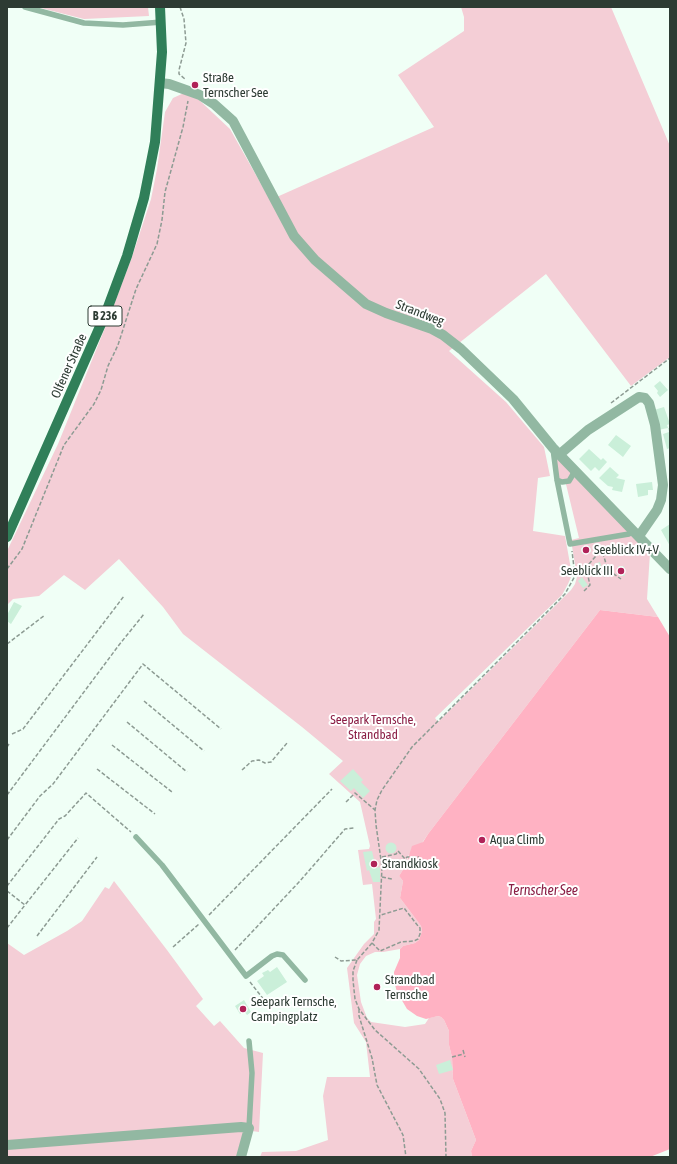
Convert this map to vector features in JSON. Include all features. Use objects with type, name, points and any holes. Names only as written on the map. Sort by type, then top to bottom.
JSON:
[{"type":"main road","name":"B 236","points":[[160,7],[162,22],[160,83]]},
{"type":"main road","name":"Olfener Straße","points":[[7,537],[105,315],[127,256],[144,198],[150,169],[160,83]]},
{"type":"street","points":[[160,83],[190,91]]},
{"type":"street","name":"Strandweg","points":[[190,91],[200,95],[214,104],[233,121],[273,198],[294,236],[302,246],[358,297],[374,308],[432,329],[443,335],[461,349],[513,399],[556,451],[670,569]]},
{"type":"street","points":[[556,451],[639,396],[646,398],[649,403],[655,425],[663,484],[661,500],[657,510],[636,533]]},
{"type":"street","points":[[7,1145],[240,1127],[249,1128],[241,1157]]},
{"type":"lane","points":[[25,7],[84,23],[123,25],[162,22]]},
{"type":"lane","points":[[556,451],[557,480],[570,544],[636,533]]},
{"type":"lane","points":[[557,480],[562,482],[568,481],[575,470]]},
{"type":"lane","points":[[136,837],[162,865],[246,976],[272,956],[277,954],[283,955],[305,980]]},
{"type":"lane","points":[[249,1041],[252,1073],[249,1128]]},
{"type":"path","points":[[7,569],[22,549],[64,445],[94,404],[101,390],[108,366],[118,345],[136,289],[157,244],[162,220],[165,192],[183,127],[191,83],[179,74],[186,43],[184,19],[180,7]]},
{"type":"path","points":[[599,539],[607,567],[621,579]]},
{"type":"path","points":[[446,1157],[445,1113],[440,1099],[420,1069],[375,1030],[359,1009],[355,999],[353,971],[357,960],[372,943],[379,930],[381,915],[382,857],[376,824],[375,810],[377,800],[382,790],[412,747],[565,594],[575,576],[573,553],[570,544]]},
{"type":"path","points":[[584,591],[590,585],[587,572],[589,564],[601,550]]},
{"type":"path","points":[[604,577],[607,567]]},
{"type":"path","points":[[12,734],[23,729],[124,596]]},
{"type":"path","points":[[7,795],[119,644],[144,614]]},
{"type":"path","points":[[7,644],[45,615]]},
{"type":"path","points":[[7,840],[40,796],[53,784],[143,664],[221,729]]},
{"type":"path","points":[[144,701],[204,751]]},
{"type":"path","points":[[127,722],[188,772]]},
{"type":"path","points":[[242,770],[252,761],[259,760],[265,763],[271,762],[287,743]]},
{"type":"path","points":[[112,745],[172,792]]},
{"type":"path","points":[[97,769],[154,814]]},
{"type":"path","points":[[173,947],[204,920],[332,789]]},
{"type":"path","points":[[7,886],[59,819],[68,813],[86,793],[136,837]]},
{"type":"path","points":[[346,802],[355,793],[375,810]]},
{"type":"path","points":[[230,955],[300,882],[346,829],[354,828]]},
{"type":"path","points":[[7,928],[78,838]]},
{"type":"path","points":[[382,857],[391,856],[396,854],[398,851],[405,859],[407,857],[419,857]]},
{"type":"path","points":[[37,936],[97,857]]},
{"type":"path","points":[[382,877],[392,879]]},
{"type":"path","points":[[7,891],[25,905]]},
{"type":"path","points":[[372,943],[380,951],[400,942],[414,941],[418,939],[420,934],[420,928],[404,908],[381,915]]},
{"type":"path","points":[[335,958],[341,961],[357,960]]},
{"type":"path","points":[[246,976],[272,1010]]},
{"type":"path","points":[[359,1009],[359,1016],[372,1058],[377,1085],[403,1135],[406,1157]]},
{"type":"path","points":[[463,1050],[465,1057]]},
{"type":"path","points":[[452,1057],[464,1054]]},
{"type":"green space","points":[[37,7],[148,7],[149,16],[84,19]]},
{"type":"green space","name":"Seepark Ternsche, Strandbad","points":[[461,7],[611,7],[670,146],[670,357],[631,386],[546,274],[449,351],[506,402],[544,447],[550,476],[538,478],[533,531],[565,536],[572,575],[562,595],[435,718],[438,722],[571,590],[575,584],[577,577],[571,540],[579,538],[565,480],[559,479],[557,458],[650,553],[647,599],[658,617],[600,610],[422,843],[408,856],[406,865],[399,876],[403,881],[400,898],[421,926],[422,931],[419,940],[415,943],[403,946],[400,949],[375,952],[366,956],[360,964],[357,975],[361,1002],[367,1018],[371,1022],[405,1027],[425,1024],[429,1018],[438,1016],[444,1020],[449,1031],[453,1079],[476,1140],[471,1151],[472,1157],[260,1157],[262,1152],[296,1151],[328,1140],[323,1096],[327,1077],[370,1077],[366,1042],[354,1023],[347,968],[364,944],[374,934],[374,922],[376,919],[372,884],[363,885],[358,850],[369,849],[370,846],[360,802],[329,774],[343,761],[183,634],[163,607],[119,559],[85,590],[64,575],[39,596],[13,599],[7,605],[7,551],[58,444],[132,257],[151,199],[165,112],[173,98],[184,93],[197,98],[230,129],[270,200],[434,127],[398,75],[464,31],[464,17]]},
{"type":"green space","points":[[114,881],[203,999],[196,1006],[214,1026],[220,1021],[244,1048],[263,1053],[259,1132],[252,1131],[244,1157],[7,1157],[7,943],[24,955],[67,931],[82,921],[105,887],[109,889]]},
{"type":"water","name":"Ternscher See","points":[[600,610],[658,617],[670,637],[670,1149],[650,1157],[472,1157],[471,1151],[476,1140],[453,1079],[449,1031],[441,1017],[438,1016],[426,1019],[417,1016],[407,1009],[397,992],[394,981],[394,972],[400,958],[400,949],[403,946],[415,943],[419,940],[422,931],[421,926],[400,898],[403,881],[399,876],[406,865],[412,846],[423,842]]},
{"type":"building","points":[[660,381],[668,390],[660,397],[654,386]]},
{"type":"building","points":[[664,407],[670,424],[667,425],[668,428],[658,430],[654,410]]},
{"type":"building","points":[[668,428],[670,428],[670,448],[667,449],[663,434],[669,432]]},
{"type":"building","points":[[616,435],[631,446],[623,457],[608,445]]},
{"type":"building","points":[[589,449],[601,460],[603,458],[607,462],[599,471],[595,467],[591,471],[579,459]]},
{"type":"building","points":[[610,467],[619,475],[616,478],[625,480],[622,492],[612,490],[613,487],[608,486],[599,478]]},
{"type":"building","points":[[652,482],[653,490],[648,490],[648,495],[638,497],[636,484]]},
{"type":"building","points":[[670,524],[670,546],[661,530]]},
{"type":"building","name":"Seeblick IV+V","points":[[590,546],[591,552],[582,554],[581,548]]},
{"type":"building","points":[[600,562],[603,571],[598,573],[594,564]]},
{"type":"building","name":"Seeblick III","points":[[618,566],[624,566],[625,576],[619,576]]},
{"type":"building","points":[[582,577],[588,585],[583,588],[578,581]]},
{"type":"building","points":[[14,602],[22,606],[11,624],[7,621],[7,615]]},
{"type":"building","points":[[353,769],[363,780],[361,782],[370,791],[363,798],[354,788],[351,791],[340,781]]},
{"type":"building","points":[[391,842],[395,844],[397,848],[395,852],[391,854],[387,852],[385,848],[387,844]]},
{"type":"building","points":[[372,851],[376,868],[380,867],[380,882],[373,882],[369,870],[367,871],[363,852]]},
{"type":"building","points":[[277,967],[287,982],[267,995],[257,981],[264,976],[262,973],[268,970],[270,972]]},
{"type":"building","name":"Seepark Ternsche, Campingplatz","points":[[244,1000],[251,1012],[247,1015],[244,1011],[240,1014],[235,1006]]},
{"type":"building","points":[[450,1060],[453,1070],[439,1074],[436,1065]]},
{"type":"place","name":"Straße Ternscher See","points":[[195,85]]},
{"type":"place","name":"Seeblick IV+V","points":[[586,550]]},
{"type":"place","name":"Seeblick III","points":[[621,571]]},
{"type":"place","name":"Aqua Climb","points":[[482,840]]},
{"type":"place","name":"Strandkiosk","points":[[374,864]]},
{"type":"place","name":"Strandbad Ternsche","points":[[377,987]]},
{"type":"place","name":"Seepark Ternsche, Campingplatz","points":[[243,1009]]}]
